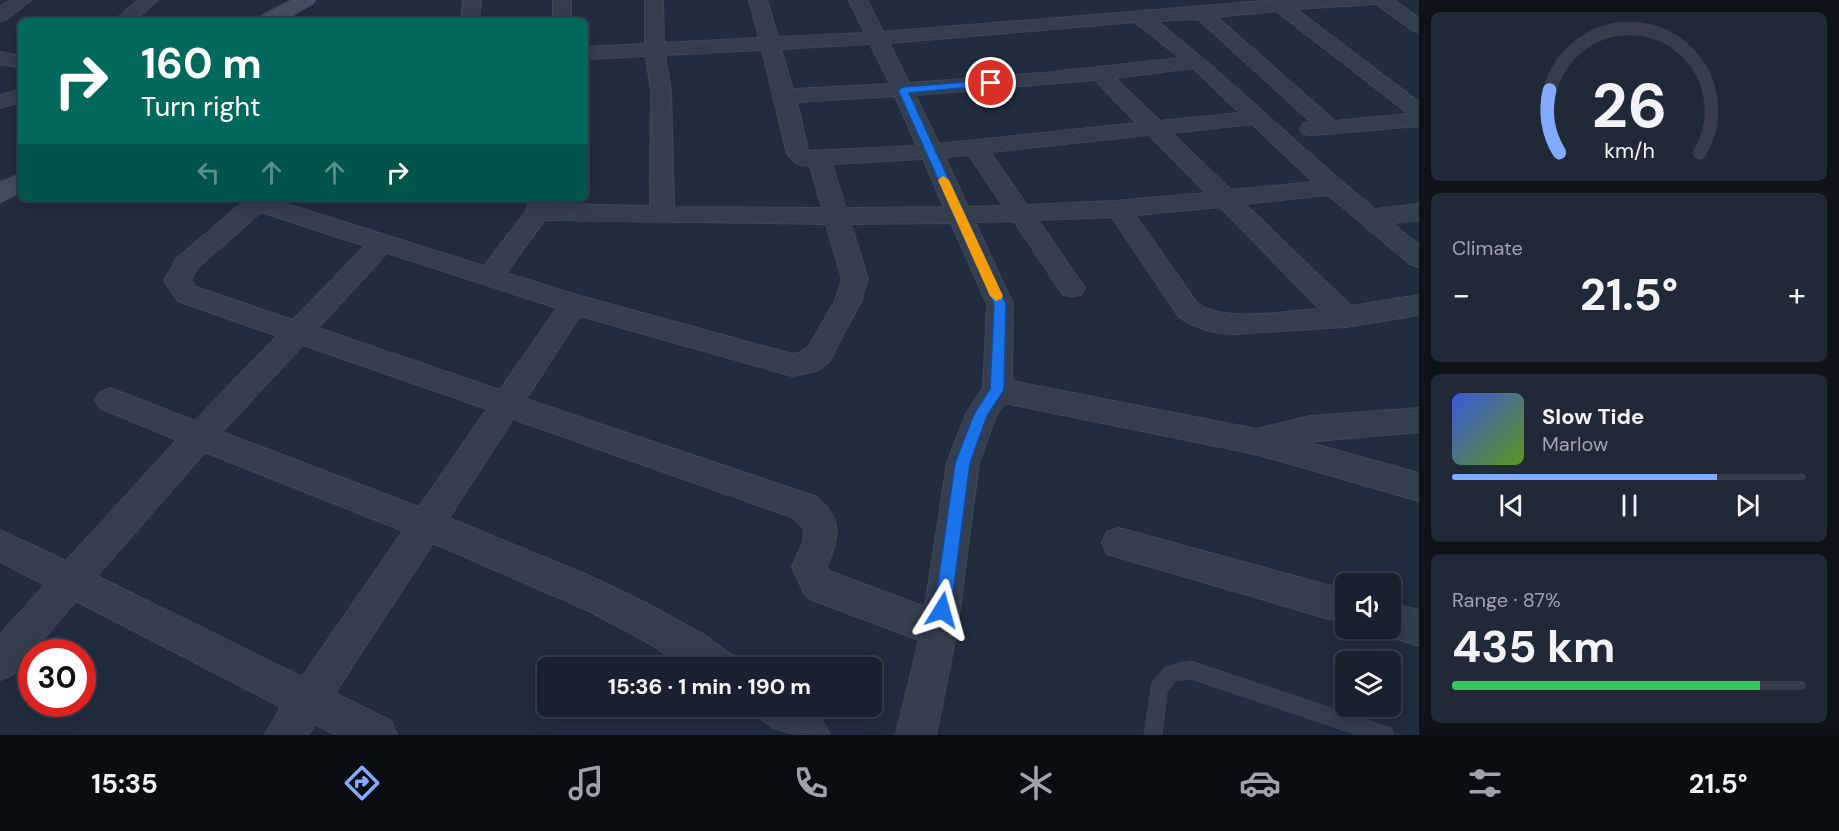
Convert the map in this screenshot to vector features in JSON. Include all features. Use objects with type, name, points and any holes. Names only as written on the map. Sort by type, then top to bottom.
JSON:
[{"type":"street","points":[[0,16],[22,0]]},
{"type":"street","points":[[127,18],[149,0]]},
{"type":"street","points":[[273,18],[306,0]]},
{"type":"street","points":[[296,18],[328,0]]},
{"type":"street","points":[[470,18],[472,0]]},
{"type":"street","points":[[562,0],[562,18]]},
{"type":"street","points":[[654,0],[655,49],[661,92],[662,215]]},
{"type":"street","points":[[758,0],[785,96],[798,154],[805,159],[930,152],[1258,117]]},
{"type":"street","points":[[858,0],[903,90],[1000,304],[997,390],[981,414],[963,463],[939,630],[916,735]]},
{"type":"street","points":[[1075,0],[1093,19]]},
{"type":"street","points":[[588,53],[877,38],[1093,19],[1202,13],[1327,0],[1371,0]]},
{"type":"street","points":[[1382,0],[1419,26]]},
{"type":"street","points":[[1279,4],[1419,112]]},
{"type":"street","points":[[1202,13],[1329,127]]},
{"type":"street","points":[[1140,17],[1197,62],[1333,187],[1419,258]]},
{"type":"street","points":[[0,58],[18,61]]},
{"type":"street","points":[[785,96],[903,90],[1101,75],[1197,62]]},
{"type":"street","points":[[1101,75],[1345,317]]},
{"type":"street","points":[[0,102],[18,96]]},
{"type":"street","points":[[1276,133],[1419,120]]},
{"type":"street","points":[[975,147],[1072,288]]},
{"type":"street","points":[[263,201],[381,244],[574,304],[792,365],[803,365],[812,361],[819,354],[853,288],[855,279],[819,159]]},
{"type":"street","points":[[0,171],[18,161]]},
{"type":"street","points":[[0,194],[18,183]]},
{"type":"street","points":[[489,277],[539,205],[662,215],[837,216],[1022,213],[1118,208],[1333,187]]},
{"type":"street","points":[[259,201],[186,264],[177,280],[187,294],[504,406],[804,507],[820,521],[823,532],[809,567],[817,583],[824,588],[939,630]]},
{"type":"street","points":[[1118,208],[1188,310],[1199,319],[1216,324],[1232,324],[1345,317],[1419,305]]},
{"type":"street","points":[[1370,218],[1419,212]]},
{"type":"street","points":[[0,661],[198,438],[381,244]]},
{"type":"street","points":[[285,735],[428,525],[504,406],[574,304]]},
{"type":"street","points":[[997,390],[1255,441],[1419,488]]},
{"type":"street","points":[[110,400],[198,438],[428,525],[579,587],[689,646],[704,657]]},
{"type":"street","points":[[1255,441],[1311,429],[1419,420]]},
{"type":"street","points":[[1119,543],[1335,604]]},
{"type":"street","points":[[0,545],[377,735]]},
{"type":"street","points":[[1401,623],[1419,628]]},
{"type":"street","points":[[786,717],[810,735]]},
{"type":"lane","points":[[1153,735],[1158,688],[1172,673],[1191,670],[1384,735]]},
{"type":"slow traffic","points":[[943,180],[996,296]]},
{"type":"route","points":[[942,610],[963,463],[981,414],[997,390],[1000,304],[903,90],[991,83]]}]
